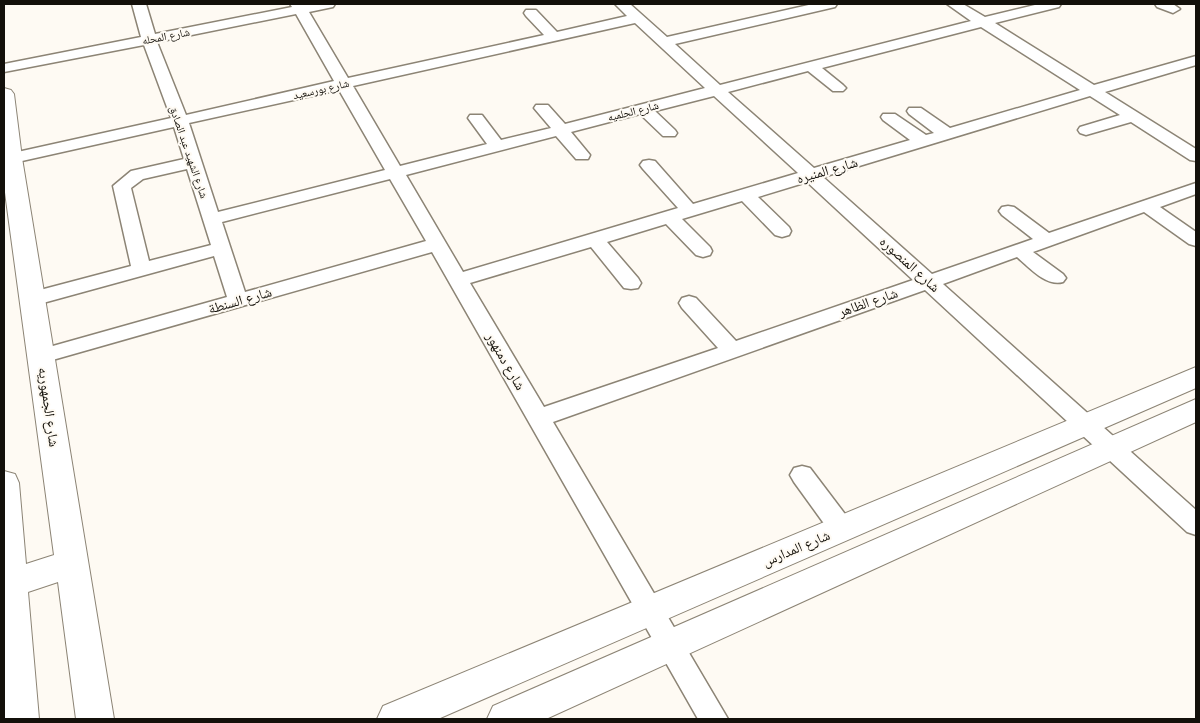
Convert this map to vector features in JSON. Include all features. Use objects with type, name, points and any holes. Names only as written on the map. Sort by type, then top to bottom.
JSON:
[{"type":"main road","name":"شارع الجمهوريه","points":[[4,94],[7,159],[42,356],[95,719]]},
{"type":"main road","name":"شارع المدارس","points":[[396,719],[1196,377]]},
{"type":"main road","points":[[506,719],[1109,447],[1196,410]]},
{"type":"main road","points":[[4,483],[20,719]]},
{"type":"main road","points":[[12,583],[72,563]]},
{"type":"street","name":"شارع الشهيد عبد الصادق","points":[[139,4],[149,39],[180,121],[238,301]]},
{"type":"street","name":"شارع المحله","points":[[4,68],[149,39],[298,6],[328,4]]},
{"type":"street","name":"شارع المنصوره","points":[[622,4],[1196,525]]},
{"type":"street","points":[[665,42],[830,4]]},
{"type":"street","points":[[954,4],[1196,156]]},
{"type":"street","name":"شارع الحلميه","points":[[212,219],[1054,4]]},
{"type":"street","name":"شارع دمنهور","points":[[298,6],[714,719]]},
{"type":"street","points":[[531,14],[554,37]]},
{"type":"street","name":"شارع بورسعيد","points":[[7,159],[638,18]]},
{"type":"street","name":"شارع المنيره","points":[[458,280],[1196,60]]},
{"type":"street","points":[[810,66],[838,88]]},
{"type":"street","points":[[542,108],[582,155]]},
{"type":"street","points":[[644,108],[669,133]]},
{"type":"street","points":[[915,110],[948,134]]},
{"type":"street","points":[[889,116],[923,142]]},
{"type":"street","points":[[1086,130],[1133,116]]},
{"type":"street","points":[[476,118],[497,146]]},
{"type":"street","points":[[141,270],[121,190],[122,186],[125,181],[137,175],[193,162]]},
{"type":"street","points":[[649,165],[690,211]]},
{"type":"street","name":"شارع الظاهر","points":[[539,418],[1196,188]]},
{"type":"street","points":[[745,194],[782,231]]},
{"type":"street","points":[[1146,205],[1196,240]]},
{"type":"street","points":[[1008,211],[1048,240]]},
{"type":"street","points":[[670,217],[703,251]]},
{"type":"street","points":[[595,239],[632,283]]},
{"type":"street","name":"شارع السنطة","points":[[42,356],[438,244]]},
{"type":"street","points":[[32,299],[221,248]]},
{"type":"street","points":[[1019,250],[1056,278]]},
{"type":"street","points":[[689,303],[732,350]]},
{"type":"street","points":[[802,475],[842,529]]}]
